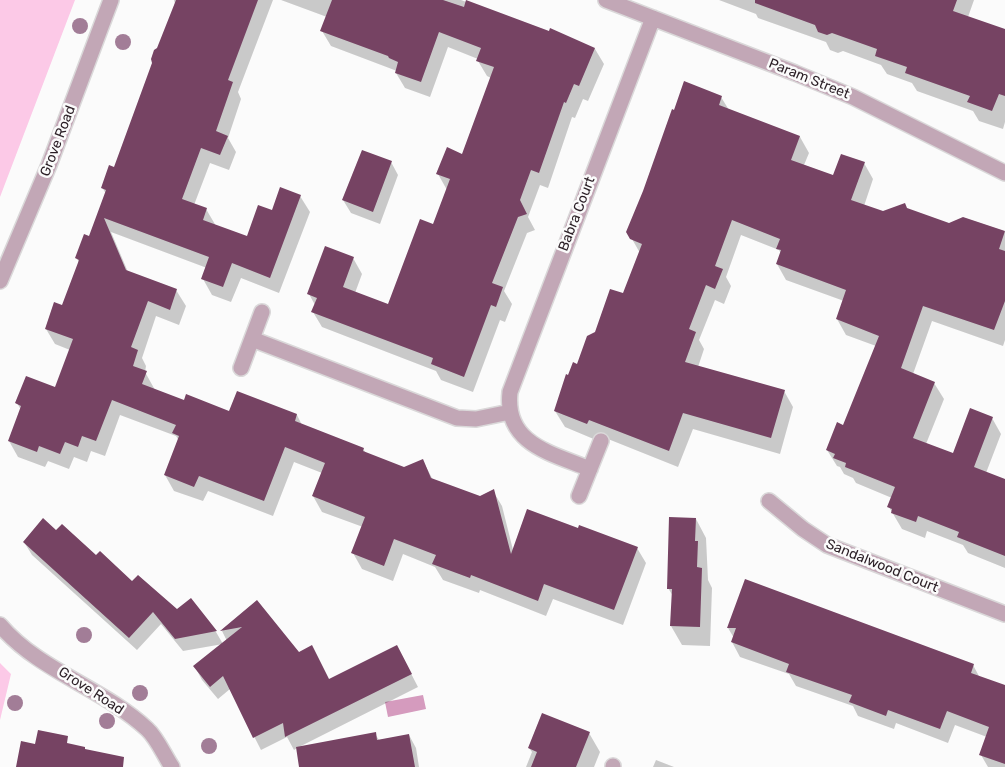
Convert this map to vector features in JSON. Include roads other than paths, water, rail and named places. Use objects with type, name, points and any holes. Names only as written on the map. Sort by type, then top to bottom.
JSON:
[{"type":"street","name":"Grove Road","points":[[0,281],[49,165],[111,0]]},
{"type":"street","name":"Param Street","points":[[606,0],[796,73],[853,97],[1005,173]]},
{"type":"street","name":"Babra Court","points":[[510,412],[510,392],[514,379],[653,18]]},
{"type":"street","points":[[241,368],[262,312]]},
{"type":"street","points":[[252,340],[457,418],[479,419],[510,412],[518,430],[529,442],[590,469]]},
{"type":"street","points":[[579,496],[601,442]]},
{"type":"street","name":"Sandalwood Court","points":[[769,501],[803,529],[827,545],[1005,614]]},
{"type":"street","name":"Grove Road","points":[[0,625],[30,653],[109,700],[148,730],[172,767]]}]
